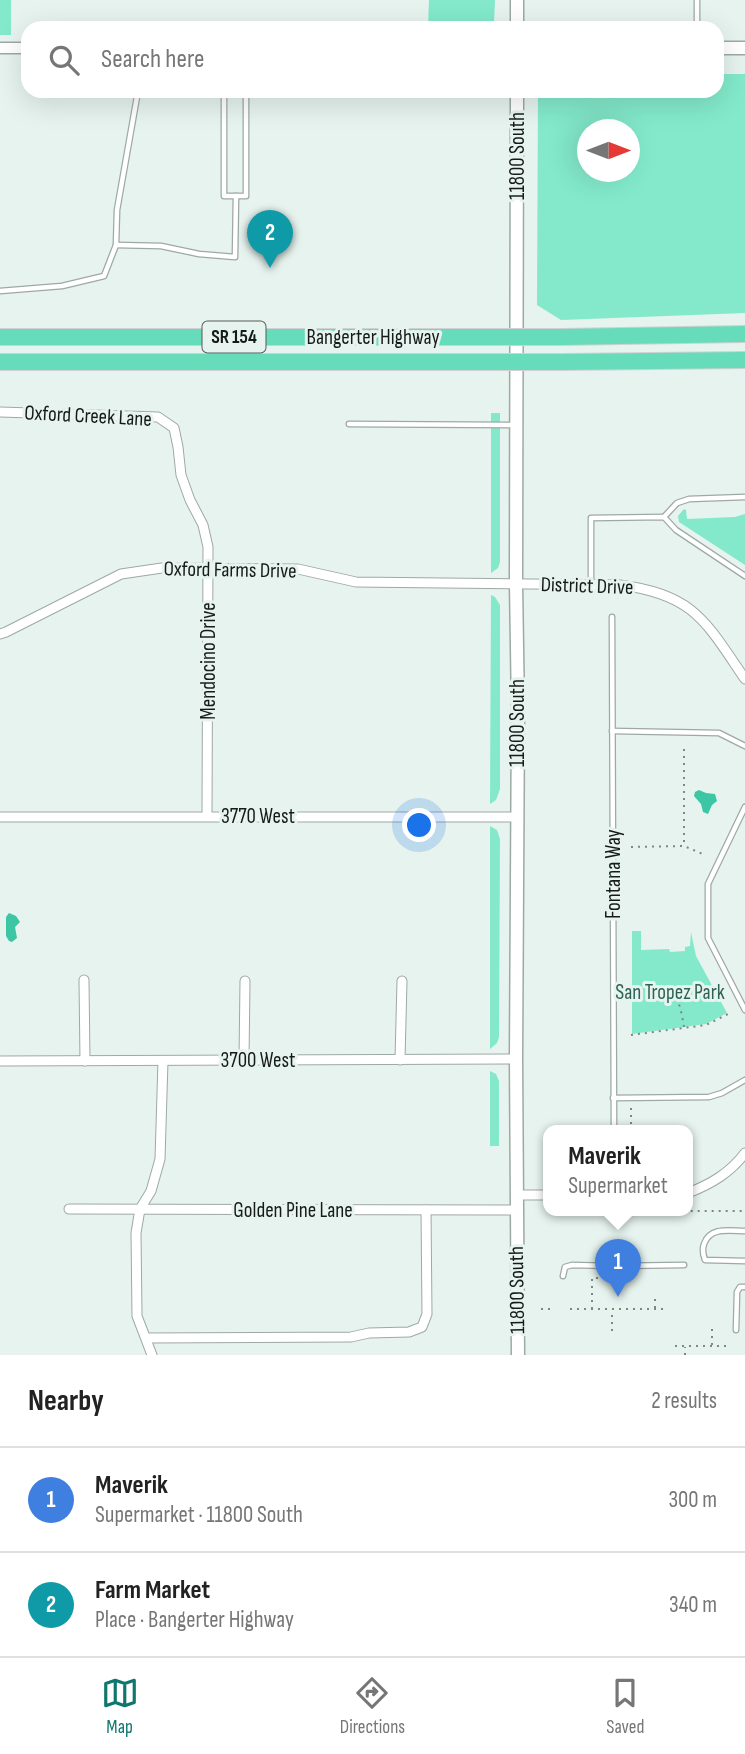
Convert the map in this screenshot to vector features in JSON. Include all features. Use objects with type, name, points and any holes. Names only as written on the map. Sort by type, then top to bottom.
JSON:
[{"type":"highway","name":"Bangerter Highway","points":[[0,337],[561,337],[745,334]]},
{"type":"highway","name":"Bangerter Highway","points":[[0,362],[745,360]]},
{"type":"main road","points":[[517,0],[517,21]]},
{"type":"main road","points":[[724,48],[745,48]]},
{"type":"main road","name":"11800 South","points":[[517,98],[518,1355]]},
{"type":"street","points":[[0,48],[21,48]]},
{"type":"street","name":"Oxford Creek Lane","points":[[0,412],[158,417],[174,428]]},
{"type":"street","name":"Mendocino Drive","points":[[174,428],[181,475],[203,526],[208,547],[207,816]]},
{"type":"street","name":"Oxford Farms Drive","points":[[0,634],[121,574],[162,568],[298,569],[356,582],[516,583]]},
{"type":"street","name":"District Drive","points":[[516,583],[620,584],[646,588],[669,596],[691,609],[709,626],[745,679]]},
{"type":"street","name":"3770 West","points":[[0,817],[516,817]]},
{"type":"street","points":[[84,980],[85,1061]]},
{"type":"street","points":[[244,1060],[245,981]]},
{"type":"street","points":[[400,1060],[402,981]]},
{"type":"street","name":"3700 West","points":[[0,1061],[516,1059]]},
{"type":"street","points":[[152,1355],[137,1316],[136,1233],[140,1209],[151,1191],[160,1159],[163,1061]]},
{"type":"street","points":[[693,1191],[722,1177],[736,1166],[745,1153]]},
{"type":"street","points":[[517,1195],[543,1195]]},
{"type":"street","name":"Golden Pine Lane","points":[[69,1209],[517,1210]]},
{"type":"street","points":[[146,1338],[351,1337],[369,1333],[409,1332],[422,1327],[427,1314],[426,1210]]},
{"type":"lane","points":[[697,0],[697,21]]},
{"type":"lane","points":[[0,291],[62,286],[103,276],[116,245],[117,210],[137,98]]},
{"type":"lane","points":[[224,98],[224,196],[246,196],[246,98]]},
{"type":"lane","points":[[116,245],[161,246],[199,254],[235,257],[236,196]]},
{"type":"lane","points":[[349,424],[516,425]]},
{"type":"lane","points":[[591,584],[591,518],[664,517],[677,503],[689,499],[745,497]]},
{"type":"lane","points":[[664,517],[676,530],[745,576]]},
{"type":"lane","name":"Fontana Way","points":[[612,617],[614,1125]]},
{"type":"lane","points":[[612,732],[719,733],[745,746]]},
{"type":"lane","points":[[745,807],[708,884],[708,938],[745,1010]]},
{"type":"lane","points":[[613,1098],[709,1097],[745,1080]]},
{"type":"lane","points":[[745,1231],[717,1231],[710,1234],[705,1240],[703,1255],[705,1261],[745,1261]]},
{"type":"lane","points":[[563,1276],[565,1267],[572,1265],[684,1265]]},
{"type":"lane","points":[[736,1329],[737,1292],[740,1287],[744,1287]]},
{"type":"path","points":[[684,749],[684,846]]},
{"type":"path","points":[[631,847],[684,846],[705,855]]},
{"type":"path","points":[[631,988],[660,988],[674,994],[680,1003],[684,1028]]},
{"type":"path","points":[[631,1035],[706,1025],[729,1014]]},
{"type":"path","points":[[631,1105],[631,1125]]},
{"type":"path","points":[[693,1211],[745,1212]]},
{"type":"path","points":[[592,1309],[592,1278],[609,1278]]},
{"type":"path","points":[[655,1298],[655,1309]]},
{"type":"path","points":[[541,1309],[552,1309]]},
{"type":"path","points":[[570,1309],[664,1309]]},
{"type":"path","points":[[612,1309],[612,1331]]},
{"type":"path","points":[[712,1329],[712,1346]]},
{"type":"path","points":[[675,1346],[728,1346]]},
{"type":"path","points":[[685,1346],[685,1355]]},
{"type":"green space","points":[[0,0],[11,0],[11,35],[0,35]]},
{"type":"green space","points":[[429,0],[495,0],[494,21],[428,21]]},
{"type":"green space","points":[[724,74],[745,74],[745,313],[561,320],[537,305],[538,98],[724,98]]},
{"type":"green space","points":[[491,413],[500,413],[500,562],[498,568],[491,573]]},
{"type":"green space","points":[[684,509],[687,519],[735,517],[745,514],[745,565],[679,522],[678,516]]},
{"type":"green space","points":[[491,595],[500,605],[500,789],[496,800],[490,804]]},
{"type":"green space","points":[[490,826],[497,830],[500,839],[499,1037],[490,1049]]},
{"type":"green space","name":"San Tropez Park","points":[[632,931],[641,931],[641,950],[669,949],[670,952],[685,951],[685,947],[690,946],[691,932],[696,956],[727,1013],[706,1024],[632,1034]]},
{"type":"green space","points":[[490,1071],[496,1074],[499,1081],[499,1146],[490,1146]]},
{"type":"shaded area","points":[[699,790],[715,794],[717,801],[708,814],[703,812],[701,804],[694,796]]},
{"type":"shaded area","points":[[9,913],[16,916],[20,922],[15,927],[17,938],[12,942],[6,936],[6,917]]},
{"type":"place","name":"Farm Market","points":[[270,268]]},
{"type":"place","name":"Maverik","points":[[618,1297]]}]
